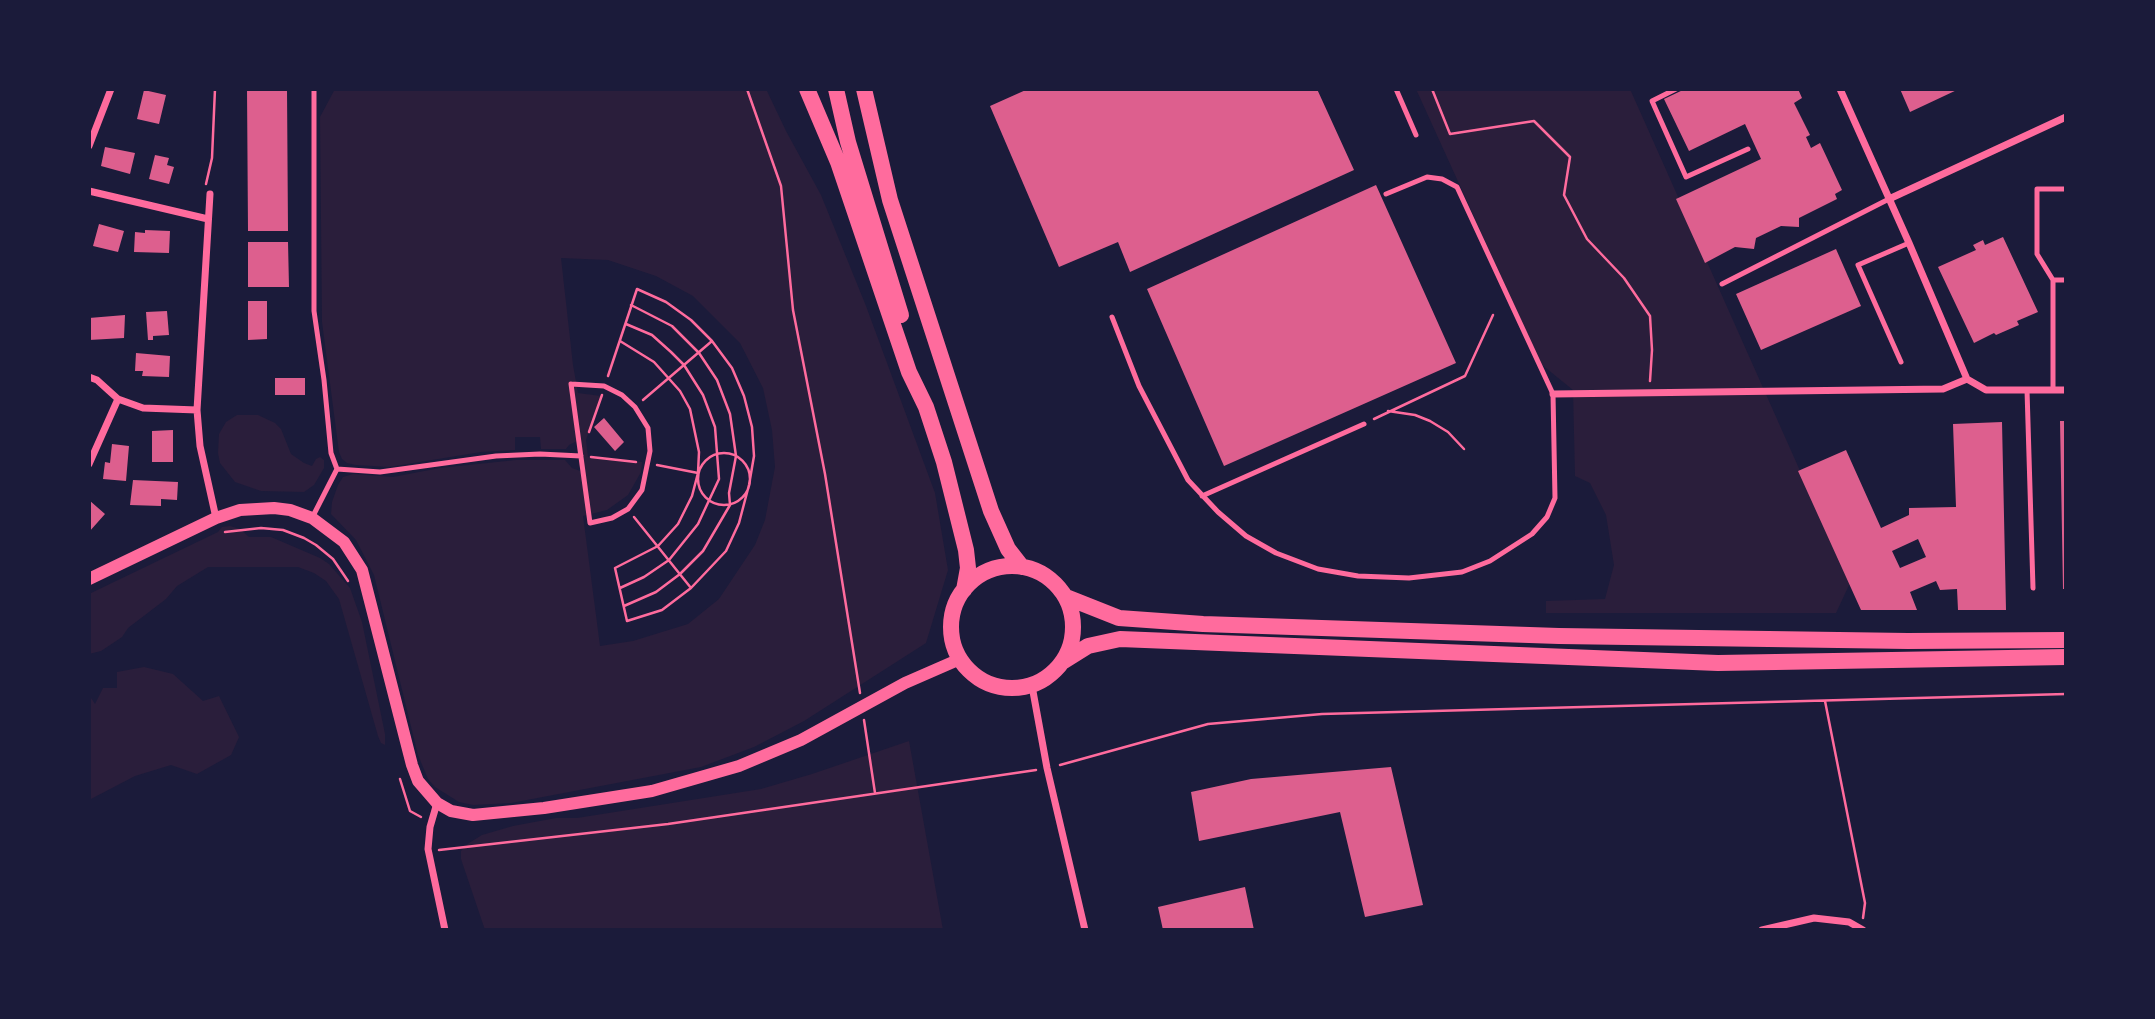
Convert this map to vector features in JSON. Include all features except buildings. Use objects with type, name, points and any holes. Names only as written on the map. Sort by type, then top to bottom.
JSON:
[{"type":"main road","points":[[807,89],[838,162],[909,372],[926,407]]},
{"type":"main road","points":[[836,89],[857,173],[919,372],[926,407],[963,533],[968,568],[964,590]]},
{"type":"main road","points":[[864,89],[890,200],[991,511],[1007,549],[1021,567]]},
{"type":"main road","points":[[1064,661],[1074,629],[1072,612],[1066,597],[1047,577],[1021,567],[1005,566],[989,570],[975,578],[958,598],[951,619],[952,640],[960,659],[973,675],[991,685],[1012,689],[1032,685],[1050,676],[1064,661],[1088,646],[1120,639],[1718,663],[2066,657]]},
{"type":"main road","points":[[1066,597],[1119,618],[1203,624],[1559,636],[1908,641],[2066,640]]},
{"type":"street","points":[[89,146],[111,89]]},
{"type":"street","points":[[1839,89],[1967,379],[1986,390],[2066,390]]},
{"type":"street","points":[[1889,200],[2066,117]]},
{"type":"street","points":[[89,191],[208,219]]},
{"type":"street","points":[[210,194],[197,410],[200,446],[216,518]]},
{"type":"street","points":[[89,377],[97,380],[118,399],[144,408],[197,410]]},
{"type":"street","points":[[1553,394],[1943,389],[1967,379]]},
{"type":"street","points":[[89,464],[118,399]]},
{"type":"street","points":[[89,579],[216,518],[240,510],[274,508],[290,510],[312,518],[344,542],[362,570],[414,774],[424,790],[437,803],[460,813],[491,814],[652,790],[739,766],[800,740],[905,683],[960,659]]},
{"type":"street","points":[[1032,685],[1047,768],[1085,930]]},
{"type":"street","points":[[437,803],[430,827],[429,852],[445,930]]},
{"type":"street","points":[[1762,930],[1814,918],[1849,922],[1863,929]]},
{"type":"lane","points":[[312,518],[337,469],[331,453],[314,311],[314,89]]},
{"type":"lane","points":[[1396,89],[1416,135]]},
{"type":"lane","points":[[1676,89],[1652,101],[1686,177],[1748,149]]},
{"type":"lane","points":[[1112,317],[1139,386],[1188,480],[1246,536],[1276,553],[1318,569],[1359,576],[1409,578],[1462,572],[1490,561],[1532,534],[1547,517],[1555,498],[1553,394],[1457,187],[1443,179],[1427,177],[1386,194]]},
{"type":"lane","points":[[2053,390],[2053,280],[2037,254],[2037,189],[2066,189]]},
{"type":"lane","points":[[1722,284],[1889,200]]},
{"type":"lane","points":[[1901,362],[1858,265],[1909,243]]},
{"type":"lane","points":[[2053,280],[2066,280]]},
{"type":"lane","points":[[572,384],[604,386],[622,394],[635,407],[648,428],[650,451],[642,490],[628,509],[612,518],[590,523],[572,384]]},
{"type":"lane","points":[[2027,390],[2033,588]]},
{"type":"lane","points":[[1202,496],[1364,424]]},
{"type":"lane","points":[[337,469],[380,472],[496,456],[581,456]]},
{"type":"path","points":[[210,194],[205,179],[212,158],[215,89]]},
{"type":"path","points":[[747,89],[780,186],[793,310],[825,474],[875,795]]},
{"type":"path","points":[[1432,89],[1450,134],[1534,121],[1570,157],[1564,195],[1587,239],[1624,278],[1650,316],[1650,393]]},
{"type":"path","points":[[581,456],[637,289],[666,302],[691,320],[712,341],[732,368],[744,396],[752,427],[754,456],[749,485],[739,523],[726,551],[691,588],[662,610],[627,621],[615,568],[658,546],[678,524],[692,496],[698,473],[705,461],[717,453],[736,456],[748,468],[749,485],[742,498],[730,505],[703,551],[680,574],[656,592],[624,607]]},
{"type":"path","points":[[631,305],[672,326],[699,353],[717,380],[730,414],[736,456],[729,493],[730,505]]},
{"type":"path","points":[[1364,424],[1465,376],[1493,315]]},
{"type":"path","points":[[620,588],[644,577],[669,560],[698,524],[719,479],[715,427],[709,410],[684,365],[652,335],[625,323]]},
{"type":"path","points":[[620,341],[654,362],[681,391],[696,430],[699,489],[709,501],[730,505]]},
{"type":"path","points":[[635,407],[712,341]]},
{"type":"path","points":[[1388,411],[1415,415],[1430,421],[1448,432],[1464,449]]},
{"type":"path","points":[[628,509],[691,588]]},
{"type":"path","points":[[216,535],[261,528],[283,530],[303,538],[333,559],[353,590]]},
{"type":"path","points":[[429,852],[668,824],[1047,768],[1208,724],[1310,715],[2066,694]]},
{"type":"path","points":[[1825,701],[1865,903],[1863,929]]},
{"type":"path","points":[[398,771],[410,811]]},
{"type":"shaded area","points":[[335,89],[766,89],[821,195],[866,306],[935,493],[948,570],[926,643],[804,721],[754,747],[701,767],[511,803],[473,805],[459,802],[435,787],[428,779],[418,755],[374,575],[356,540],[331,514],[338,485],[343,477],[353,474],[393,477],[440,468],[516,460],[565,460],[572,468],[583,472],[579,440],[566,449],[541,449],[540,437],[515,437],[515,450],[481,452],[389,467],[356,465],[342,459],[322,322],[320,117]],"holes":[[[561,258],[608,260],[656,276],[693,296],[740,343],[763,388],[772,430],[775,467],[765,520],[755,545],[719,599],[688,624],[633,641],[600,646],[583,516],[607,510],[628,495],[641,472],[642,462],[588,457],[586,440],[601,396],[578,393]]]},
{"type":"shaded area","points":[[1416,89],[1630,89],[1850,583],[1836,613],[1546,613],[1546,601],[1605,599],[1614,565],[1606,515],[1590,483],[1575,476],[1573,390],[1541,364]]},
{"type":"shaded area","points":[[237,415],[258,415],[275,423],[281,429],[291,454],[304,463],[312,466],[320,457],[324,460],[324,468],[314,485],[304,492],[261,491],[235,482],[220,463],[218,453],[219,434],[226,422]]},
{"type":"shaded area","points":[[222,527],[240,529],[249,537],[271,537],[320,558],[329,564],[350,588],[362,622],[385,745],[378,736],[339,599],[326,581],[298,567],[208,567],[177,586],[166,599],[128,628],[122,637],[101,651],[89,654],[89,594],[218,532]]},
{"type":"shaded area","points":[[144,667],[173,674],[203,701],[219,696],[239,737],[231,755],[197,774],[171,765],[135,776],[89,800],[89,695],[95,704],[103,688],[117,688],[117,672]]},
{"type":"shaded area","points":[[909,741],[943,930],[485,930],[461,859],[461,851],[482,835],[556,818],[577,818],[761,789]]}]
